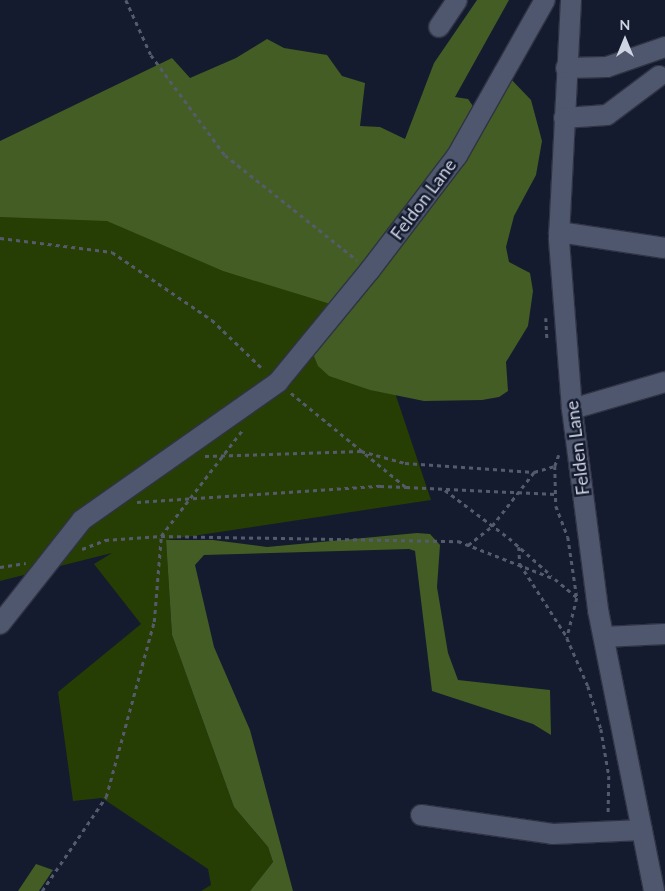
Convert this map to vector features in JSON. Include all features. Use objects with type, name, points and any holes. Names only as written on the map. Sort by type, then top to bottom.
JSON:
[{"type":"street","points":[[439,26],[458,0]]},
{"type":"street","name":"Feldon Lane","points":[[0,624],[82,520],[278,382],[370,270],[457,156],[545,0]]},
{"type":"street","name":"Felden Lane","points":[[571,0],[559,232],[572,409],[598,610],[654,891]]},
{"type":"street","points":[[566,68],[607,67],[665,47]]},
{"type":"street","points":[[564,118],[607,115],[660,76]]},
{"type":"street","points":[[559,232],[665,248]]},
{"type":"street","points":[[572,409],[665,382]]},
{"type":"street","points":[[604,638],[665,634]]},
{"type":"street","points":[[421,815],[553,834],[642,830]]},
{"type":"path","points":[[126,0],[151,55],[225,155],[370,270]]},
{"type":"path","points":[[0,238],[112,252],[212,320],[278,382],[406,487]]},
{"type":"path","points":[[42,891],[106,797],[154,622],[161,536],[244,427]]},
{"type":"path","points":[[202,456],[362,451],[405,463],[534,472],[555,466]]},
{"type":"path","points":[[468,544],[492,526],[534,472]]},
{"type":"path","points":[[133,502],[188,501],[380,486],[556,494]]},
{"type":"path","points":[[444,489],[519,547],[555,579],[598,610]]},
{"type":"path","points":[[161,536],[458,541],[555,579]]},
{"type":"path","points":[[519,547],[520,564],[567,638]]},
{"type":"green space","points":[[477,0],[509,0],[455,97],[468,99],[477,112],[337,306],[223,271],[107,221],[0,217],[0,141],[172,58],[190,78],[236,58],[267,39],[284,48],[327,55],[342,76],[365,83],[360,126],[380,127],[405,139],[434,63]]},
{"type":"green space","points":[[508,76],[531,100],[542,141],[536,175],[514,216],[506,247],[509,262],[530,273],[533,291],[528,326],[506,362],[508,391],[499,397],[482,400],[424,401],[370,390],[329,376],[318,366],[311,349]]},
{"type":"green space","points":[[290,80],[431,500],[166,540],[172,635],[234,807],[268,847],[273,862],[250,891],[201,891],[211,885],[208,869],[102,798],[73,801],[58,692],[141,624],[94,564],[112,553],[0,581],[0,193]]},
{"type":"green space","points":[[417,533],[430,534],[440,545],[437,587],[448,653],[458,680],[550,690],[551,735],[533,724],[432,691],[415,551],[409,549],[204,555],[195,565],[214,647],[250,730],[293,891],[250,891],[273,862],[268,847],[234,807],[172,635],[166,540],[213,540],[267,547]]},
{"type":"green space","points":[[36,864],[53,870],[39,891],[18,891]]}]
